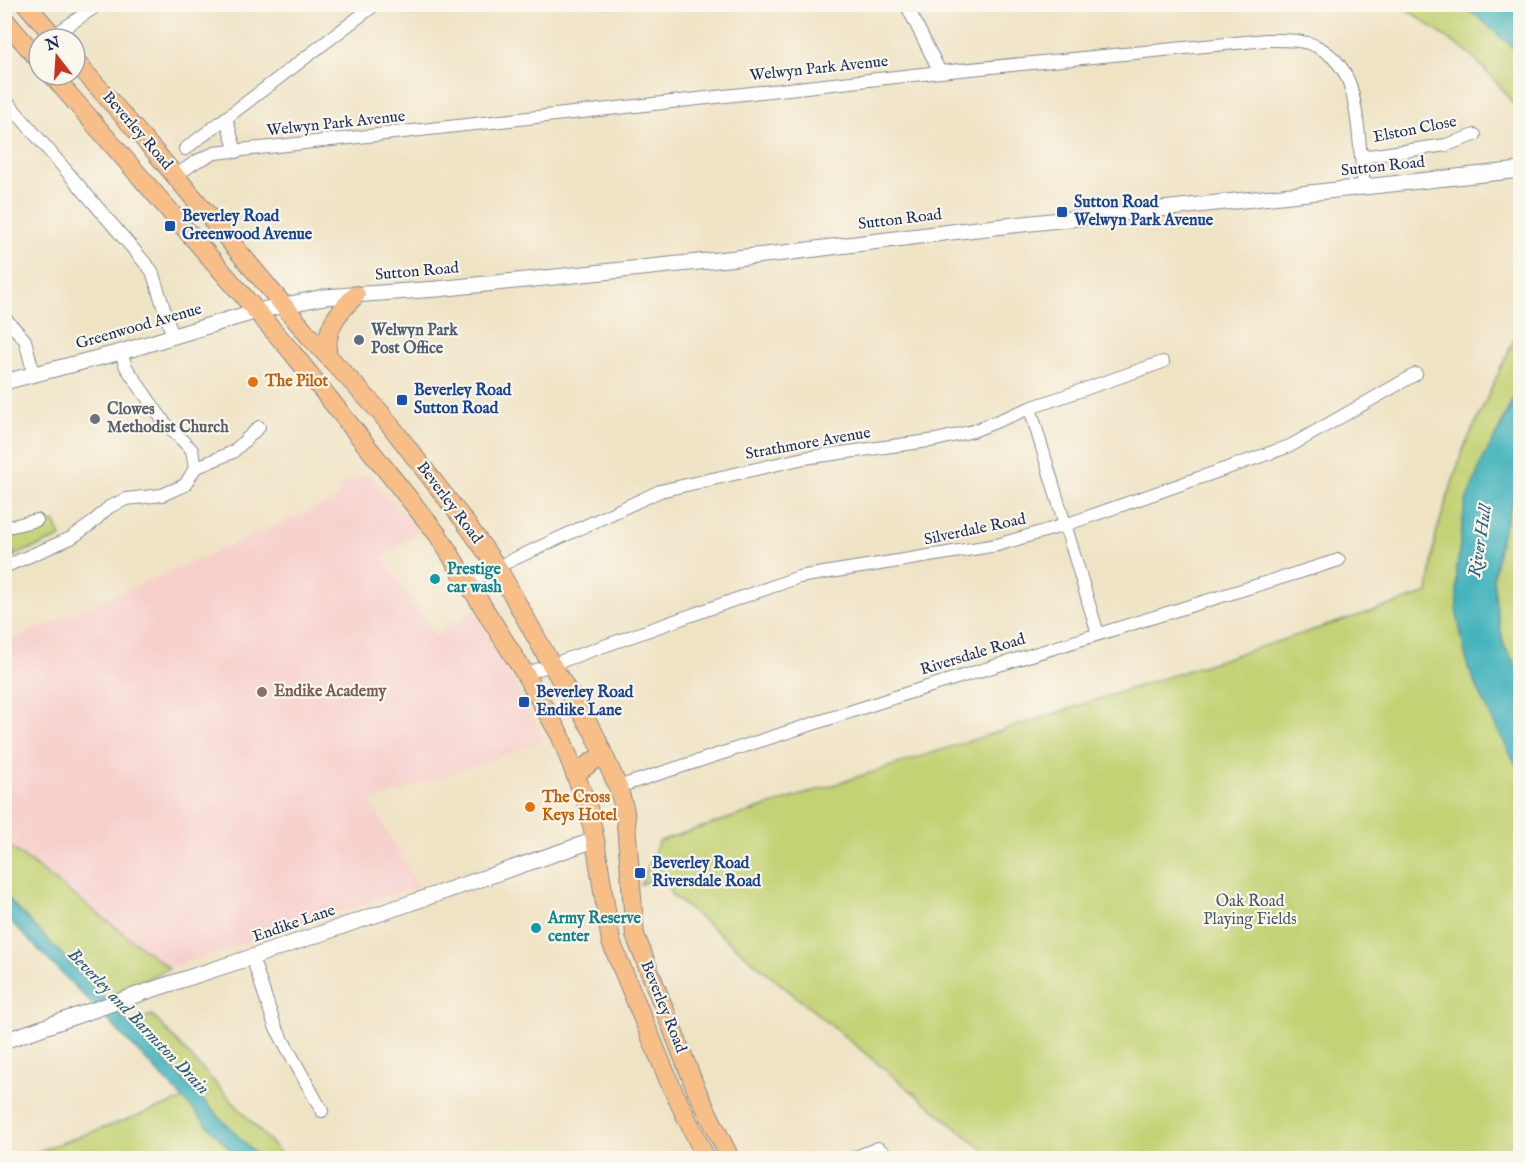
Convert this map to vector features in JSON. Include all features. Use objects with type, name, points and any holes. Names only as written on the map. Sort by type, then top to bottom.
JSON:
[{"type":"main road","points":[[26,4],[46,27]]},
{"type":"main road","points":[[4,19],[27,46]]},
{"type":"main road","name":"Beverley Road","points":[[87,75],[327,355],[380,412],[497,567],[551,664],[594,733],[618,787],[625,811],[635,935],[696,1089],[726,1157]]},
{"type":"main road","name":"Beverley Road","points":[[62,87],[306,369],[388,471],[438,535],[525,674],[561,737],[588,807],[611,942],[671,1086],[706,1158]]},
{"type":"main road","points":[[327,355],[331,326],[336,315],[356,295]]},
{"type":"main road","points":[[388,471],[411,451]]},
{"type":"main road","points":[[575,774],[603,753]]},
{"type":"main road","points":[[650,1035],[671,1027]]},
{"type":"street","points":[[69,27],[99,4]]},
{"type":"street","points":[[185,149],[376,4]]},
{"type":"street","points":[[906,4],[940,72]]},
{"type":"street","name":"Welwyn Park Avenue","points":[[175,176],[197,161],[215,153],[940,72],[1266,40],[1293,40],[1315,45],[1331,56],[1343,69],[1354,92],[1364,187]]},
{"type":"street","points":[[4,98],[152,271],[173,337]]},
{"type":"street","points":[[226,118],[236,152]]},
{"type":"street","name":"Elston Close","points":[[1361,157],[1446,145],[1475,135]]},
{"type":"street","name":"Sutton Road","points":[[284,305],[324,297],[437,289],[784,253],[959,231],[1521,170]]},
{"type":"street","name":"Greenwood Avenue","points":[[4,382],[121,352],[256,311],[284,305]]},
{"type":"street","points":[[4,317],[25,340],[34,375]]},
{"type":"street","points":[[121,352],[126,367],[164,422],[192,450],[195,468]]},
{"type":"street","name":"Strathmore Avenue","points":[[468,584],[497,567],[660,491],[804,458],[936,440],[974,432],[1030,408],[1162,362]]},
{"type":"street","name":"Silverdale Road","points":[[525,674],[799,577],[997,545],[1065,525],[1290,446],[1416,374]]},
{"type":"street","points":[[1030,408],[1098,634]]},
{"type":"street","points":[[4,567],[71,537],[92,524],[109,507],[126,499],[162,495],[185,485],[195,468],[233,452],[261,426]]},
{"type":"street","points":[[4,528],[37,520]]},
{"type":"street","name":"Riversdale Road","points":[[618,787],[908,693],[1339,560]]},
{"type":"street","name":"Endike Lane","points":[[4,1041],[595,840]]},
{"type":"street","points":[[252,957],[275,1026],[322,1111]]},
{"type":"street","points":[[853,1158],[878,1148],[891,1158]]},
{"type":"shaded area","name":"Endike Academy","points":[[370,474],[419,532],[383,558],[435,635],[475,609],[545,741],[371,802],[418,886],[169,968],[5,842],[4,643],[335,500],[343,484]]},
{"type":"green space","points":[[1401,5],[1460,5],[1482,20],[1520,54],[1520,114],[1505,92],[1472,56]]},
{"type":"green space","name":"Oak Road Playing Fields","points":[[1520,298],[1520,382],[1465,504],[1457,568],[1457,614],[1468,667],[1520,772],[1520,1158],[993,1158],[672,895],[663,877],[641,884],[659,841],[1428,593],[1436,534],[1462,452],[1517,333]]},
{"type":"green space","points":[[1520,478],[1520,672],[1504,646],[1493,579],[1501,537]]},
{"type":"green space","points":[[55,522],[61,537],[13,556],[8,542],[9,534]]},
{"type":"green space","points":[[4,842],[169,968],[104,998],[5,895]]},
{"type":"green space","points":[[152,1015],[285,1158],[259,1158],[129,1024]]},
{"type":"green space","points":[[184,1099],[238,1158],[19,1158]]},
{"type":"water","points":[[1460,5],[1520,5],[1520,54],[1482,20]]},
{"type":"water","name":"River Hull","points":[[1520,382],[1520,478],[1501,537],[1493,579],[1504,646],[1520,672],[1520,772],[1468,667],[1457,614],[1457,568],[1465,504],[1483,459],[1504,421]]},
{"type":"water","points":[[4,895],[259,1158],[238,1158],[181,1096],[5,916]]},
{"type":"place","name":"Sutton Road Welwyn Park Avenue","points":[[1062,212]]},
{"type":"place","name":"Beverley Road Greenwood Avenue","points":[[170,226]]},
{"type":"place","name":"Welwyn Park Post Office","points":[[359,340]]},
{"type":"place","name":"The Pilot","points":[[253,382]]},
{"type":"place","name":"Beverley Road Sutton Road","points":[[402,400]]},
{"type":"place","name":"Clowes Methodist Church","points":[[95,419]]},
{"type":"place","name":"Prestige car wash","points":[[435,579]]},
{"type":"place","name":"Endike Academy","points":[[262,692]]},
{"type":"place","name":"Beverley Road Endike Lane","points":[[524,702]]},
{"type":"place","name":"The Cross Keys Hotel","points":[[530,807]]},
{"type":"place","name":"Beverley Road Riversdale Road","points":[[640,873]]},
{"type":"place","name":"Army Reserve center","points":[[536,928]]},
{"type":"water label","name":"Beverley and Barmston Drain","points":[[138,1022]]}]
